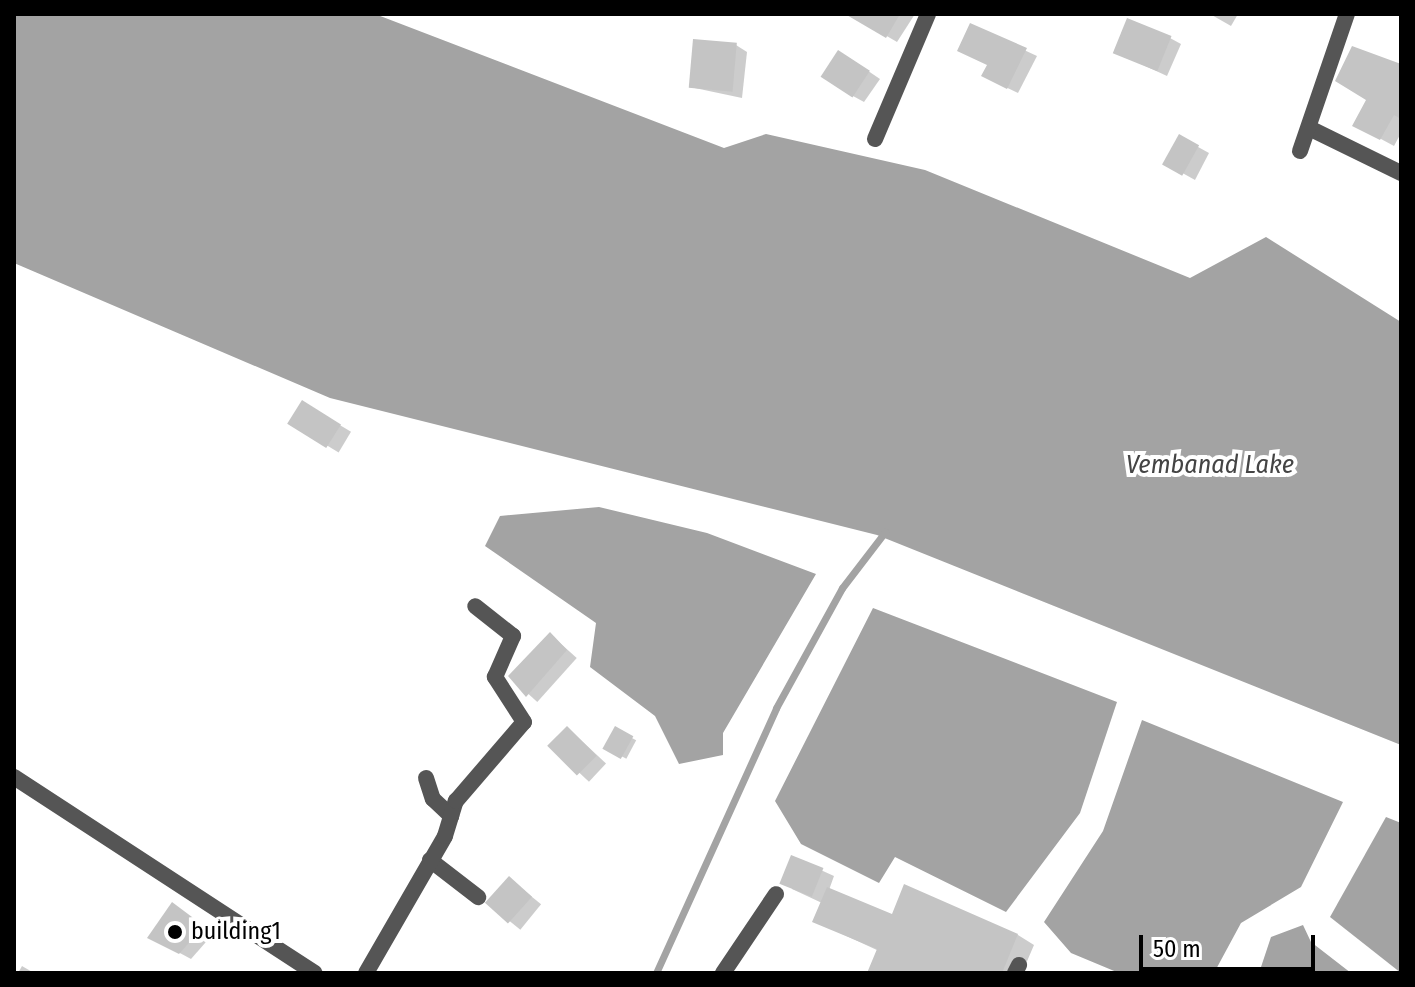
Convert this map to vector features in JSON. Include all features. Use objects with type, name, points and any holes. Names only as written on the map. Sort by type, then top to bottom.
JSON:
[{"type":"street","points":[[875,139],[928,14]]},
{"type":"street","points":[[1300,151],[1347,14]]},
{"type":"street","points":[[1309,128],[1401,173]]},
{"type":"street","points":[[366,973],[430,860],[451,816],[524,722],[495,677],[513,636],[475,606]]},
{"type":"street","points":[[14,777],[315,973]]},
{"type":"street","points":[[426,778],[433,799],[451,816]]},
{"type":"street","points":[[430,860],[478,897]]},
{"type":"street","points":[[723,973],[776,894]]},
{"type":"water","name":"Vembanad Lake","points":[[14,14],[375,14],[724,148],[766,134],[925,170],[1190,278],[1266,237],[1401,322],[1401,745],[877,535],[330,398],[14,263]]},
{"type":"water","points":[[599,507],[707,533],[816,574],[723,733],[723,755],[679,764],[655,716],[590,667],[596,623],[485,546],[500,516]]},
{"type":"water","points":[[873,608],[1117,702],[1080,813],[1006,912],[895,857],[879,883],[801,844],[775,801]]},
{"type":"water","points":[[1142,720],[1343,802],[1301,887],[1241,923],[1214,973],[1119,973],[1071,953],[1044,922],[1103,831]]},
{"type":"water","points":[[1386,817],[1401,823],[1401,973],[1330,917]]},
{"type":"water","points":[[1303,925],[1311,942],[1351,973],[1259,973],[1271,937]]},
{"type":"building","points":[[845,14],[900,14],[886,38]]},
{"type":"building","points":[[1127,18],[1172,36],[1157,71],[1113,53]]},
{"type":"building","points":[[970,23],[1027,48],[1007,89],[981,76],[987,65],[957,51]]},
{"type":"building","points":[[693,39],[737,43],[733,92],[689,88]]},
{"type":"building","points":[[1352,46],[1401,64],[1401,119],[1394,115],[1380,140],[1352,126],[1366,100],[1335,81]]},
{"type":"building","points":[[838,50],[870,71],[852,98],[821,77]]},
{"type":"building","points":[[1179,134],[1199,145],[1182,176],[1162,165]]},
{"type":"building","points":[[302,400],[341,424],[326,448],[287,424]]},
{"type":"building","points":[[550,632],[567,650],[526,697],[508,676]]},
{"type":"building","points":[[567,726],[597,756],[577,775],[547,746]]},
{"type":"building","points":[[615,726],[633,736],[621,759],[602,749]]},
{"type":"building","points":[[791,855],[823,868],[812,897],[779,884]]},
{"type":"building","points":[[509,876],[532,897],[508,923],[485,903]]},
{"type":"building","points":[[904,884],[1018,934],[1002,973],[867,973],[877,949],[812,922],[827,887],[892,914]]},
{"type":"building","name":"building1","points":[[172,902],[204,926],[179,954],[147,938]]},
{"type":"waterway","points":[[656,973],[776,708],[842,588],[885,532]]},
{"type":"place","name":"building1","points":[[175,932]]}]
